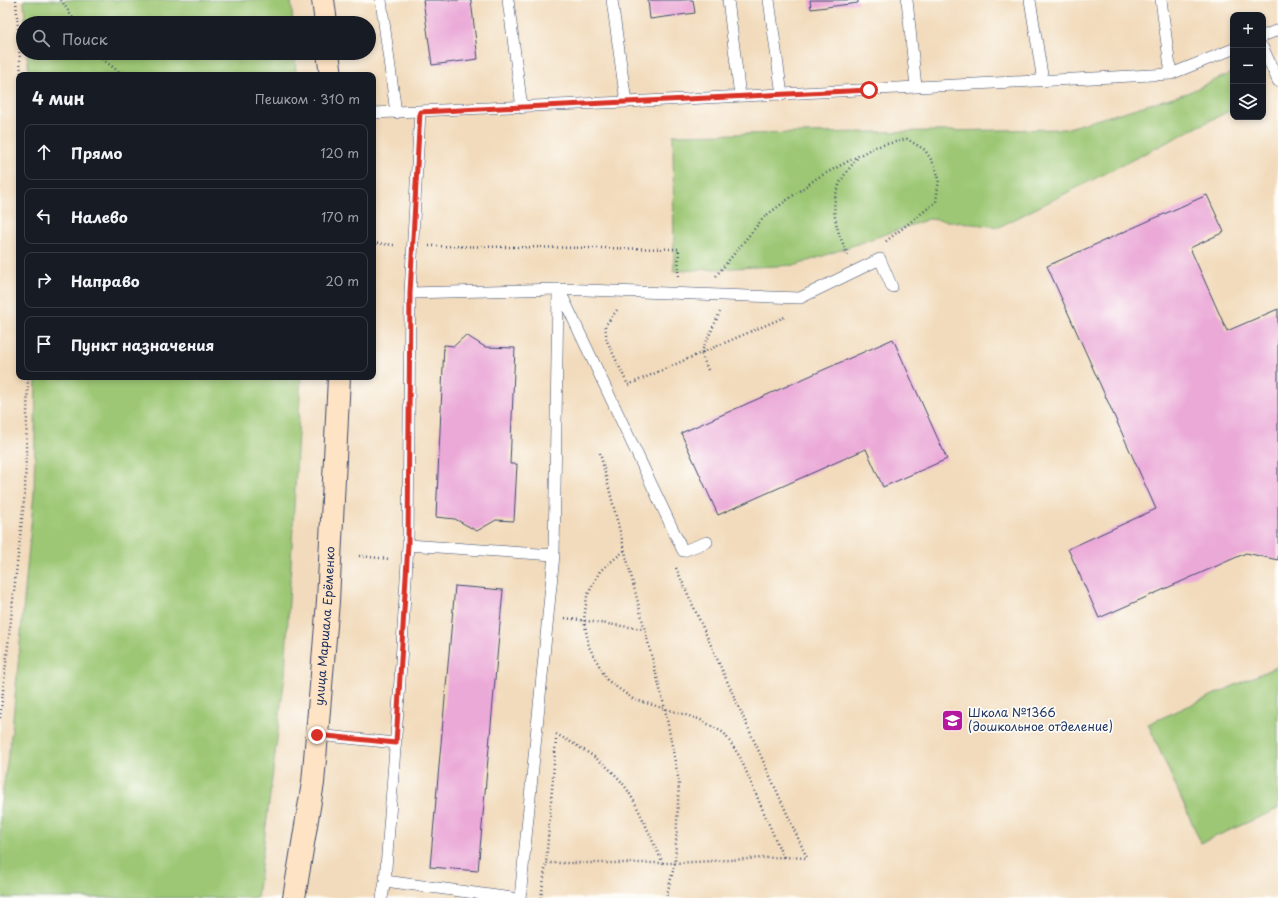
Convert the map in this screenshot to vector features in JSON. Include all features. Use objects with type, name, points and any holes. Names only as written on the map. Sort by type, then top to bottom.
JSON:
[{"type":"street","points":[[323,0],[325,16]]},
{"type":"street","points":[[329,60],[331,72]]},
{"type":"street","name":"улица Маршала Ерёменко","points":[[294,898],[313,783],[328,601],[339,380]]},
{"type":"lane","points":[[381,0],[396,113]]},
{"type":"lane","points":[[508,0],[522,108]]},
{"type":"lane","points":[[612,0],[626,102]]},
{"type":"lane","points":[[728,0],[740,96]]},
{"type":"lane","points":[[769,0],[782,95]]},
{"type":"lane","points":[[907,0],[916,87]]},
{"type":"lane","points":[[1030,0],[1043,81]]},
{"type":"lane","points":[[1161,0],[1171,74]]},
{"type":"lane","points":[[1266,35],[1278,30]]},
{"type":"lane","points":[[376,113],[522,108],[1171,74],[1230,49]]},
{"type":"lane","points":[[1266,55],[1278,81]]},
{"type":"lane","points":[[382,898],[385,881],[396,743],[408,544],[410,293],[420,112]]},
{"type":"lane","points":[[410,293],[558,290],[800,298],[880,259],[892,287]]},
{"type":"lane","points":[[558,290],[683,551],[707,542]]},
{"type":"lane","points":[[520,898],[554,555],[558,290]]},
{"type":"lane","points":[[408,544],[554,555]]},
{"type":"lane","points":[[317,735],[396,743]]},
{"type":"lane","points":[[385,881],[512,898]]},
{"type":"path","points":[[16,0],[17,16]]},
{"type":"path","points":[[61,0],[71,16]]},
{"type":"path","points":[[20,60],[21,72]]},
{"type":"path","points":[[104,60],[119,72]]},
{"type":"path","points":[[721,279],[713,279],[764,217],[816,178],[875,147],[907,139],[926,150],[935,166],[939,179],[936,202],[881,244]]},
{"type":"path","points":[[849,257],[836,226],[834,203],[840,182],[858,156]]},
{"type":"path","points":[[443,246],[679,249],[678,279]]},
{"type":"path","points":[[842,260],[855,254]]},
{"type":"path","points":[[621,308],[614,311],[605,326],[607,342],[628,385],[791,314]]},
{"type":"path","points":[[708,370],[701,353],[722,308]]},
{"type":"path","points":[[0,718],[25,492],[28,380]]},
{"type":"path","points":[[600,453],[665,710],[678,782],[675,863],[667,897]]},
{"type":"path","points":[[624,551],[600,571],[587,596],[584,620],[589,648],[607,680],[633,699],[665,710],[700,719],[724,733],[740,757],[783,856]]},
{"type":"path","points":[[359,556],[407,561]]},
{"type":"path","points":[[546,862],[675,863],[783,856],[807,858],[673,562]]},
{"type":"path","points":[[564,625],[565,618],[644,629]]},
{"type":"path","points":[[541,898],[546,862],[557,726]]},
{"type":"path","points":[[556,734],[583,749],[610,769],[631,795],[663,863]]},
{"type":"green space","points":[[24,0],[291,0],[292,16],[25,16]]},
{"type":"green space","points":[[28,60],[295,60],[296,72],[29,72]]},
{"type":"green space","points":[[1230,73],[1230,111],[999,227],[929,219],[797,265],[674,271],[673,135],[1065,129],[1187,93]]},
{"type":"green space","points":[[36,380],[301,380],[285,675],[257,898],[0,898],[0,809],[12,729],[34,493]]},
{"type":"green space","points":[[1278,666],[1278,809],[1201,843],[1148,724]]},
{"type":"building","points":[[423,0],[471,0],[478,59],[432,65]]},
{"type":"building","points":[[648,0],[693,0],[695,13],[650,19]]},
{"type":"building","points":[[810,0],[858,0],[858,3],[811,9]]},
{"type":"building","points":[[1207,195],[1224,232],[1190,248],[1227,331],[1278,309],[1278,560],[1246,553],[1099,618],[1068,549],[1156,509],[1047,266]]},
{"type":"building","points":[[466,335],[485,347],[515,348],[510,464],[517,464],[514,521],[496,520],[477,531],[455,519],[436,517],[444,345],[454,346]]},
{"type":"building","points":[[893,339],[947,459],[883,487],[866,449],[718,515],[681,433]]},
{"type":"building","points":[[455,586],[503,590],[478,871],[430,867]]},
{"type":"place","name":"Школа №1366 (дошкольное отделение)","points":[[953,720]]},
{"type":"route","points":[[317,735],[396,743],[408,544],[410,293],[420,112],[869,90]]}]
